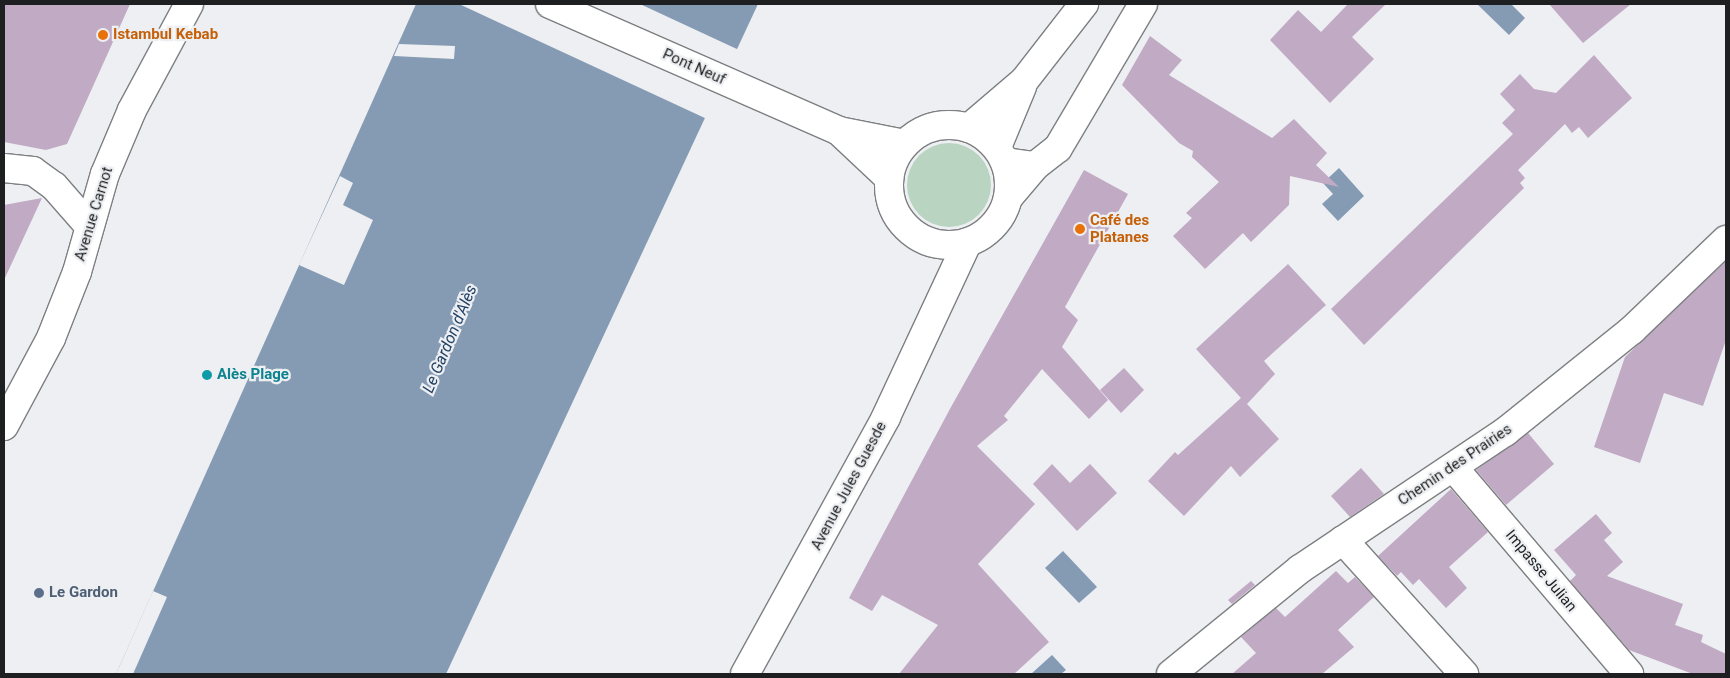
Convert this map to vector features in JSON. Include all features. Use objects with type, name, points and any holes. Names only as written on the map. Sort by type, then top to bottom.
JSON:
[{"type":"main road","name":"Avenue Carnot","points":[[4,426],[52,338],[89,226],[132,110],[189,4]]},
{"type":"main road","name":"Pont Neuf","points":[[550,4],[838,131],[904,144]]},
{"type":"main road","points":[[969,128],[1024,81],[1084,4]]},
{"type":"main road","points":[[1035,166],[1001,155],[969,128],[934,126],[904,144],[894,160],[889,178],[890,198],[898,216],[927,241],[947,245],[967,242],[985,233],[1000,218],[1008,198],[1035,166],[1058,148],[1078,118],[1143,4]]},
{"type":"main road","points":[[1008,198],[1001,155],[1024,81]]},
{"type":"main road","name":"Pont Neuf","points":[[838,131],[889,178]]},
{"type":"main road","points":[[4,168],[33,171],[54,186],[89,226]]},
{"type":"main road","name":"Chemin des Prairies","points":[[1171,674],[1300,569],[1505,432],[1632,330],[1726,240]]},
{"type":"main road","points":[[927,241],[942,294]]},
{"type":"main road","name":"Avenue Jules Guesde","points":[[745,674],[886,417],[928,333],[942,294],[967,242]]},
{"type":"main road","name":"Impasse Julian","points":[[1453,467],[1629,674]]},
{"type":"main road","points":[[1343,540],[1464,674]]},
{"type":"green space","points":[[949,143],[972,150],[984,162],[991,185],[984,208],[972,220],[949,227],[926,220],[914,208],[907,185],[914,162],[926,150]]},
{"type":"water","name":"Le Gardon d'Alès","points":[[416,4],[758,4],[446,674],[116,674]]},
{"type":"water","points":[[1477,4],[1511,4],[1525,18],[1509,35]]},
{"type":"water","points":[[1339,168],[1364,196],[1338,221],[1322,204],[1333,194],[1323,183]]},
{"type":"water","points":[[1063,551],[1097,587],[1079,603],[1045,568]]},
{"type":"water","points":[[1052,655],[1066,670],[1061,674],[1031,674]]},
{"type":"pier","points":[[459,4],[640,4],[739,50],[707,119]]},
{"type":"pier","points":[[399,44],[455,46],[454,59],[394,56]]},
{"type":"pier","points":[[340,176],[353,183],[343,205],[373,220],[344,285],[299,265]]},
{"type":"pier","points":[[153,591],[167,597],[133,674],[116,674]]},
{"type":"building","points":[[4,4],[130,4],[67,144],[46,150],[4,142]]},
{"type":"building","points":[[1348,4],[1386,4],[1352,37],[1374,59],[1330,103],[1270,40],[1298,10],[1321,32]]},
{"type":"building","points":[[1549,4],[1631,4],[1583,43]]},
{"type":"building","points":[[1150,36],[1182,60],[1169,75],[1272,138],[1294,119],[1327,153],[1316,165],[1339,187],[1290,176],[1289,205],[1251,242],[1243,233],[1205,269],[1173,236],[1192,218],[1186,213],[1219,182],[1192,157],[1193,151],[1179,143],[1122,85]]},
{"type":"building","points":[[1594,55],[1632,98],[1588,138],[1579,127],[1572,133],[1565,124],[1518,170],[1525,178],[1520,183],[1524,188],[1364,345],[1331,309],[1513,134],[1502,123],[1515,110],[1500,94],[1520,74],[1534,89],[1556,93]]},
{"type":"building","points":[[1084,170],[1128,194],[1065,307],[1078,320],[1062,347],[1108,400],[1089,419],[1042,369],[1004,416],[1008,420],[977,446],[1035,504],[978,564],[1049,642],[1014,674],[899,674],[938,625],[882,595],[872,611],[849,598],[951,407]]},
{"type":"building","points":[[42,198],[4,280],[4,205]]},
{"type":"building","points":[[1726,261],[1726,340],[1703,406],[1664,393],[1640,463],[1594,447],[1625,357]]},
{"type":"building","points":[[1288,264],[1326,305],[1264,361],[1275,374],[1247,404],[1279,439],[1240,477],[1231,466],[1184,516],[1148,481],[1175,452],[1178,455],[1241,398],[1196,349]]},
{"type":"building","points":[[1124,368],[1144,390],[1121,413],[1100,390]]},
{"type":"building","points":[[1528,433],[1554,464],[1506,505],[1476,470]]},
{"type":"building","points":[[1052,464],[1070,483],[1090,464],[1117,493],[1077,531],[1033,484]]},
{"type":"building","points":[[1361,468],[1384,494],[1350,517],[1331,496]]},
{"type":"building","points":[[1451,489],[1488,532],[1449,567],[1467,588],[1446,608],[1419,579],[1413,585],[1401,572],[1397,576],[1378,556]]},
{"type":"building","points":[[1596,514],[1612,533],[1604,540],[1623,562],[1607,576],[1683,604],[1675,625],[1703,635],[1701,642],[1726,654],[1726,674],[1693,674],[1629,650],[1570,581],[1576,575],[1554,550]]},
{"type":"building","points":[[1336,571],[1348,583],[1355,577],[1374,597],[1338,630],[1354,647],[1322,674],[1232,674],[1256,653],[1241,637],[1276,608],[1285,617]]},
{"type":"building","points":[[1251,581],[1255,585],[1232,604],[1228,600]]},
{"type":"place","name":"Istambul Kebab","points":[[103,35]]},
{"type":"place","name":"Café des Platanes","points":[[1080,229]]},
{"type":"place","name":"Alès Plage","points":[[207,375]]},
{"type":"place","name":"Le Gardon","points":[[39,593]]}]
